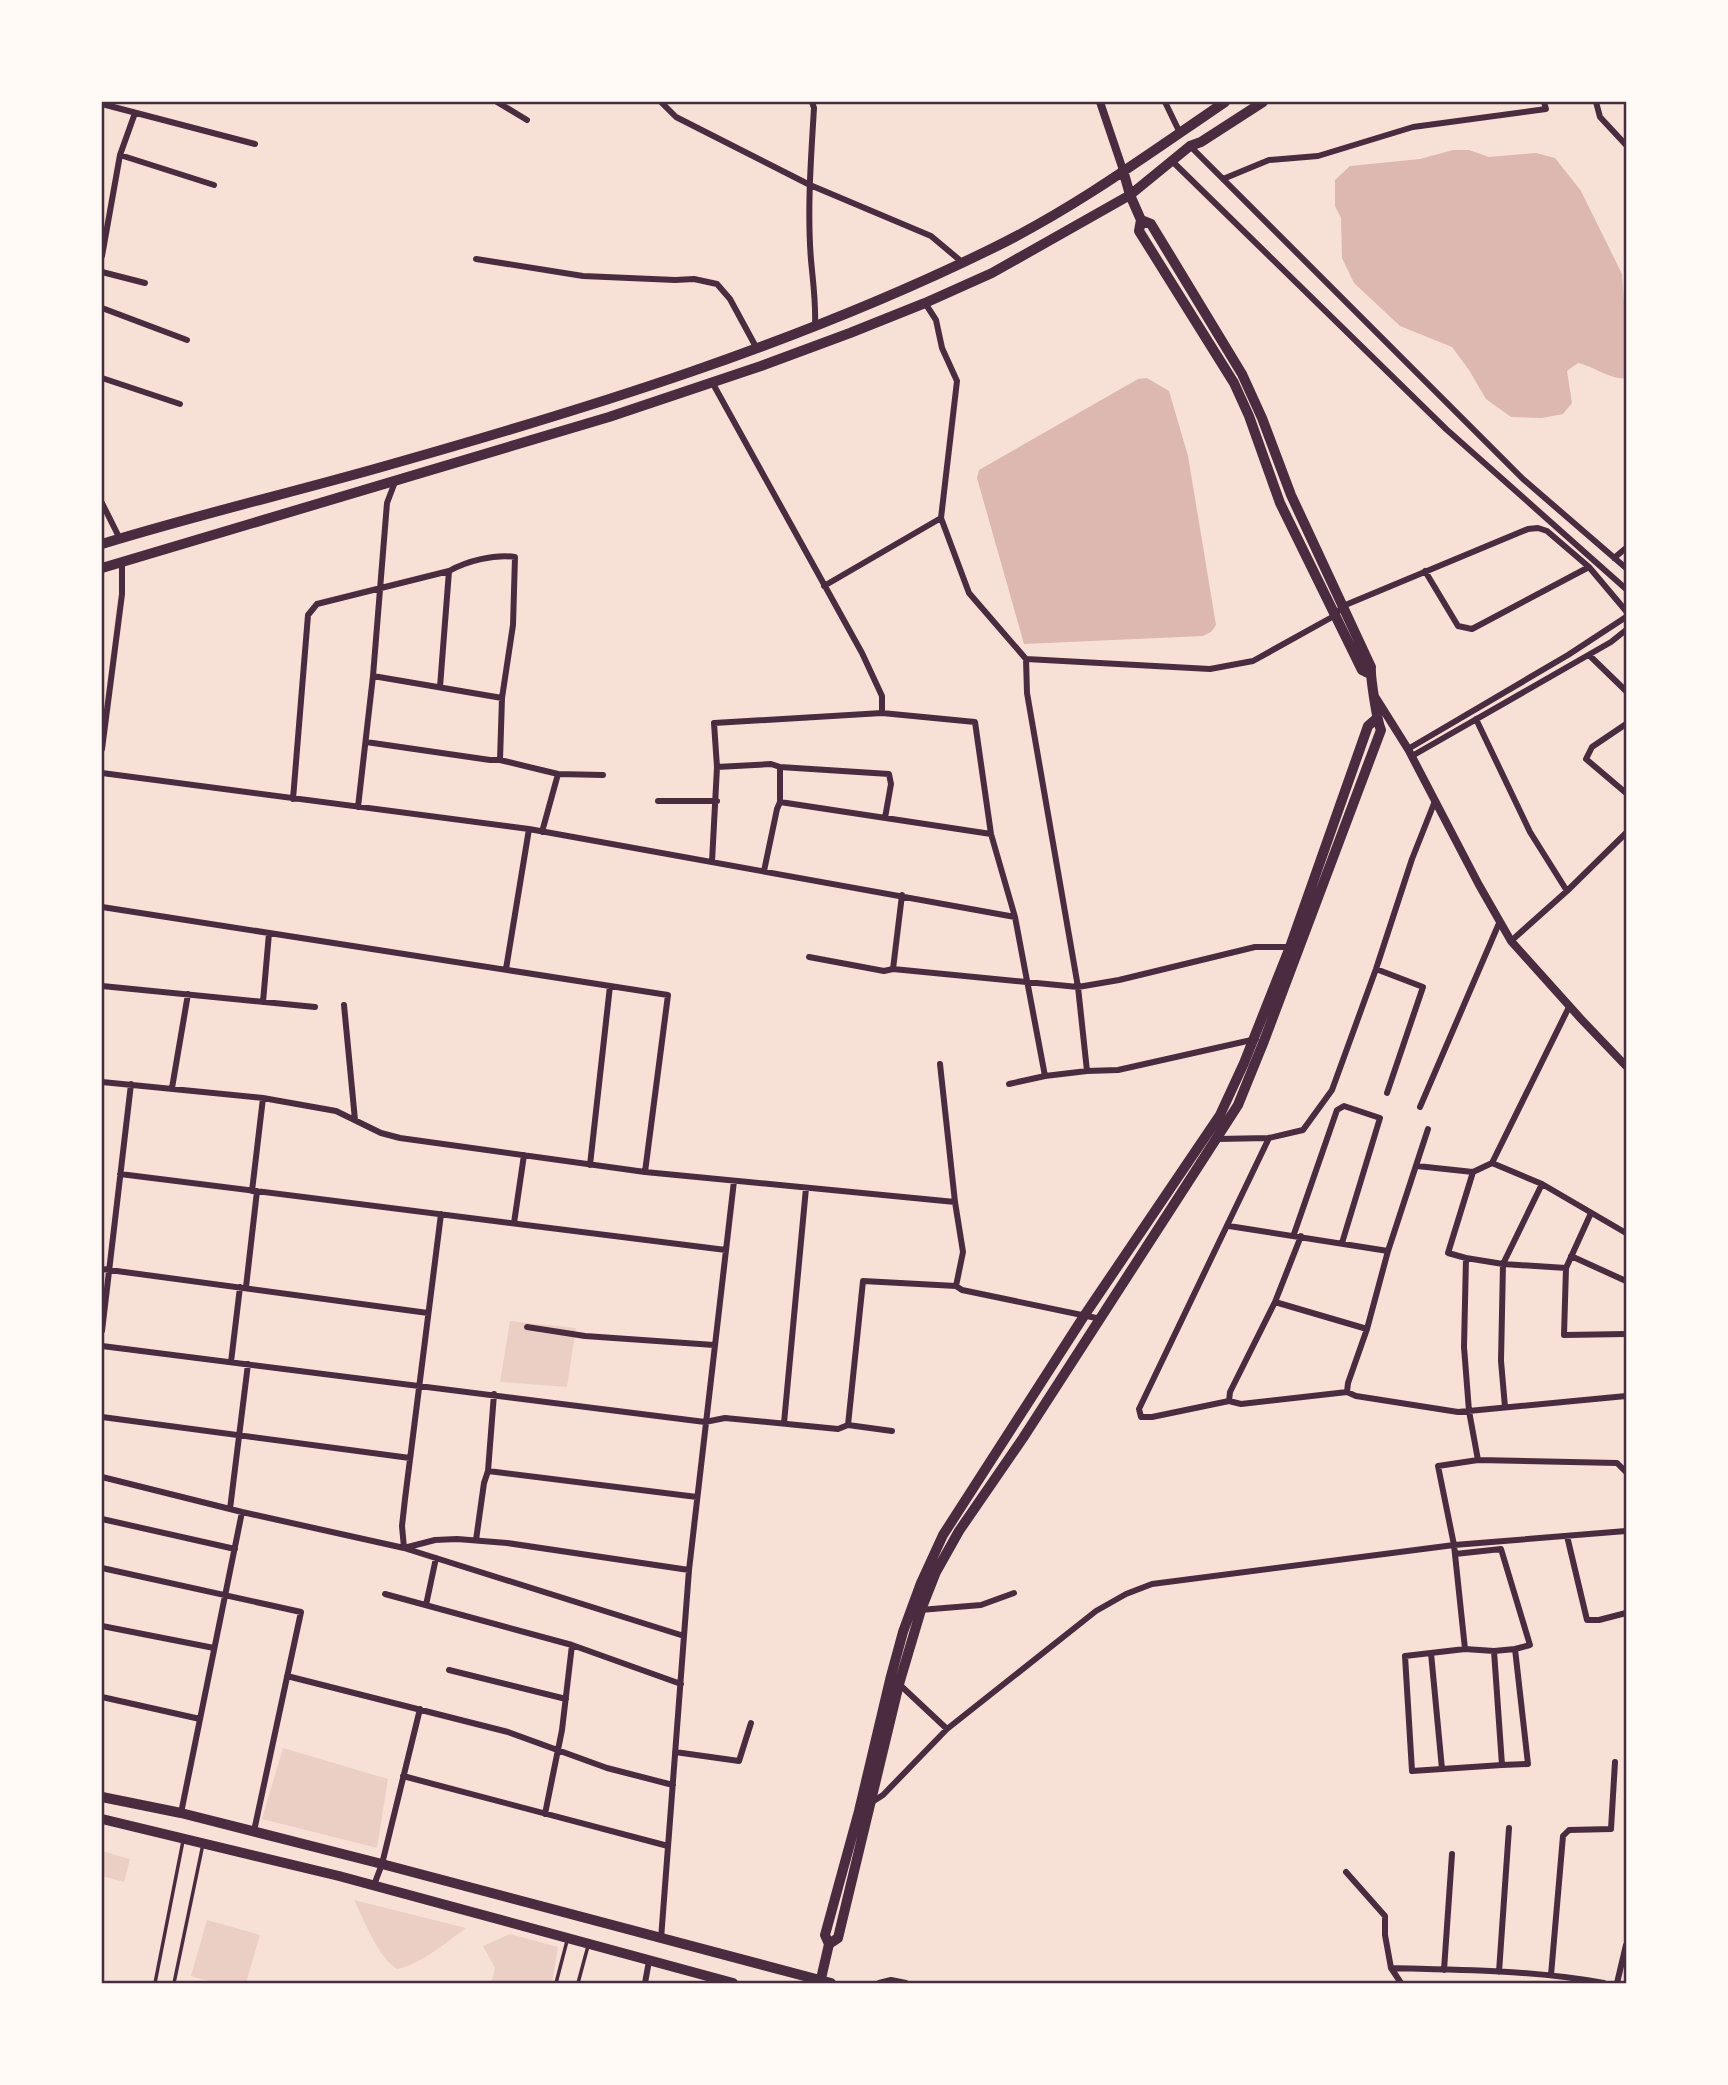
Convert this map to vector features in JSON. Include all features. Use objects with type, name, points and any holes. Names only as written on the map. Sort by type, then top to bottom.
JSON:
[{"type":"main road","points":[[102,544],[379,468],[582,408],[757,347],[891,296],[1049,217],[1225,102]]},
{"type":"main road","points":[[102,568],[609,417],[761,366],[925,303],[992,273],[1130,195],[1190,146],[1201,142],[1263,102]]},
{"type":"main road","points":[[102,1797],[254,1831],[824,1982],[830,1944],[825,1935],[859,1811],[891,1676],[943,1535],[1084,1316],[1220,1115],[1259,1040],[1381,730],[1377,719],[1371,667],[1343,606],[1262,433],[1139,231],[1141,220],[1123,170]]},
{"type":"main road","points":[[1262,433],[1280,503],[1362,670],[1370,674]]},
{"type":"main road","points":[[830,1944],[838,1938],[916,1611],[959,1531],[1101,1319],[1238,1105],[1368,726],[1377,719]]},
{"type":"main road","points":[[102,1819],[374,1885],[733,1983]]},
{"type":"street","points":[[496,102],[527,120]]},
{"type":"street","points":[[660,102],[676,117],[810,185],[931,236],[962,262]]},
{"type":"street","points":[[812,102],[811,260],[816,325]]},
{"type":"street","points":[[1100,102],[1123,170]]},
{"type":"street","points":[[1165,102],[1180,133]]},
{"type":"street","points":[[1223,179],[1269,160],[1318,156],[1413,127],[1546,109],[1544,102]]},
{"type":"street","points":[[1596,102],[1600,117],[1626,145]]},
{"type":"street","points":[[102,104],[255,144]]},
{"type":"street","points":[[102,256],[120,155],[135,113]]},
{"type":"street","points":[[1190,146],[1523,479],[1626,568]]},
{"type":"street","points":[[120,155],[214,185]]},
{"type":"street","points":[[1172,161],[1446,429],[1626,589]]},
{"type":"street","points":[[476,259],[583,276],[694,279],[718,284],[730,299],[757,347]]},
{"type":"street","points":[[102,272],[145,283]]},
{"type":"street","points":[[925,303],[936,320],[942,348],[957,381],[941,518],[969,593],[1026,659],[1027,693],[1078,987],[1087,1072]]},
{"type":"street","points":[[102,308],[187,340]]},
{"type":"street","points":[[102,378],[180,404]]},
{"type":"street","points":[[712,382],[862,653],[882,696],[882,713]]},
{"type":"street","points":[[358,807],[373,676],[387,503],[395,482]]},
{"type":"street","points":[[102,503],[120,538]]},
{"type":"street","points":[[824,586],[941,518]]},
{"type":"street","points":[[1026,659],[1210,668],[1253,661],[1334,616],[1343,606],[1538,528],[1547,531],[1589,568],[1626,611]]},
{"type":"street","points":[[1614,558],[1626,548]]},
{"type":"street","points":[[293,799],[308,615],[317,604],[502,555],[515,557],[513,625],[502,698],[500,760]]},
{"type":"street","points":[[102,749],[122,594],[122,562]]},
{"type":"street","points":[[1425,571],[1458,626],[1472,629],[1589,568]]},
{"type":"street","points":[[440,687],[449,571]]},
{"type":"street","points":[[1410,752],[1626,617]]},
{"type":"street","points":[[1410,752],[1476,719],[1589,655],[1626,630]]},
{"type":"street","points":[[1589,655],[1626,691]]},
{"type":"street","points":[[373,676],[502,698]]},
{"type":"street","points":[[1376,697],[1410,752],[1511,941],[1626,1066]]},
{"type":"street","points":[[712,862],[718,767],[714,723],[882,713],[975,722],[991,834],[1015,917],[1045,1076]]},
{"type":"street","points":[[1476,719],[1530,832],[1567,891]]},
{"type":"street","points":[[1626,724],[1592,747],[1586,759],[1626,793]]},
{"type":"street","points":[[366,742],[500,760],[558,774],[603,775]]},
{"type":"street","points":[[718,767],[772,764],[780,767],[889,774],[891,785],[885,818]]},
{"type":"street","points":[[764,871],[780,802],[780,767]]},
{"type":"street","points":[[102,774],[542,832],[1015,917]]},
{"type":"street","points":[[542,832],[558,774]]},
{"type":"street","points":[[659,801],[717,801]]},
{"type":"street","points":[[1204,1139],[1269,1138],[1303,1130],[1332,1090],[1377,969],[1412,859],[1435,801]]},
{"type":"street","points":[[780,802],[991,834]]},
{"type":"street","points":[[506,969],[529,830]]},
{"type":"street","points":[[1511,941],[1626,833]]},
{"type":"street","points":[[892,969],[902,895]]},
{"type":"street","points":[[102,907],[668,995],[645,1172]]},
{"type":"street","points":[[1420,1107],[1500,921]]},
{"type":"street","points":[[263,1002],[269,933]]},
{"type":"street","points":[[809,957],[884,971],[892,969],[1078,987],[1119,980],[1255,947],[1290,947]]},
{"type":"street","points":[[1377,969],[1423,987],[1387,1093]]},
{"type":"street","points":[[102,986],[316,1007]]},
{"type":"street","points":[[590,1165],[610,986]]},
{"type":"street","points":[[172,1088],[188,994]]},
{"type":"street","points":[[344,1005],[355,1121]]},
{"type":"street","points":[[1417,1167],[1473,1172],[1492,1163],[1569,1007]]},
{"type":"street","points":[[1009,1084],[1045,1076],[1118,1070],[1259,1040]]},
{"type":"street","points":[[940,1064],[963,1252],[956,1286]]},
{"type":"street","points":[[102,1082],[263,1098],[336,1111],[381,1133],[400,1138],[590,1165],[955,1202]]},
{"type":"street","points":[[102,1331],[105,1270],[131,1084]]},
{"type":"street","points":[[231,1362],[243,1287],[263,1098]]},
{"type":"street","points":[[1229,1401],[1230,1392],[1275,1301],[1337,1110],[1344,1106],[1380,1118],[1342,1243]]},
{"type":"street","points":[[1347,1392],[1388,1251],[1428,1129]]},
{"type":"street","points":[[1269,1138],[1139,1409],[1141,1416],[1152,1418],[1229,1401],[1241,1404],[1347,1392],[1356,1396],[1469,1411],[1626,1396]]},
{"type":"street","points":[[514,1223],[524,1155]]},
{"type":"street","points":[[1492,1163],[1542,1184],[1626,1233]]},
{"type":"street","points":[[1473,1172],[1448,1253],[1503,1264],[1566,1268]]},
{"type":"street","points":[[120,1174],[726,1250]]},
{"type":"street","points":[[661,1939],[689,1570],[734,1181]]},
{"type":"street","points":[[1505,1407],[1501,1361],[1503,1264],[1542,1184]]},
{"type":"street","points":[[784,1423],[806,1188]]},
{"type":"street","points":[[1591,1213],[1566,1268],[1564,1335],[1626,1334]]},
{"type":"street","points":[[404,1548],[402,1526],[441,1214]]},
{"type":"street","points":[[1229,1226],[1388,1251]]},
{"type":"street","points":[[1571,1256],[1626,1281]]},
{"type":"street","points":[[1466,1258],[1464,1347],[1469,1411],[1478,1460]]},
{"type":"street","points":[[105,1270],[428,1313]]},
{"type":"street","points":[[848,1424],[863,1281],[956,1286],[962,1290],[1101,1319]]},
{"type":"street","points":[[1275,1301],[1367,1329]]},
{"type":"street","points":[[527,1327],[585,1336],[714,1345]]},
{"type":"street","points":[[102,1346],[705,1422],[725,1418],[838,1429],[848,1424],[892,1431]]},
{"type":"street","points":[[230,1509],[248,1364]]},
{"type":"street","points":[[476,1540],[488,1471],[494,1394]]},
{"type":"street","points":[[102,1416],[410,1458]]},
{"type":"street","points":[[1465,1649],[1454,1545],[1438,1466],[1478,1460],[1617,1462],[1626,1472]]},
{"type":"street","points":[[488,1471],[697,1497]]},
{"type":"street","points":[[102,1477],[404,1548],[684,1636]]},
{"type":"street","points":[[181,1813],[242,1512]]},
{"type":"street","points":[[102,1518],[235,1549]]},
{"type":"street","points":[[859,1811],[883,1795],[947,1729],[1097,1611],[1126,1594],[1152,1584],[1454,1545],[1626,1531]]},
{"type":"street","points":[[1567,1536],[1587,1620],[1599,1620],[1626,1613]]},
{"type":"street","points":[[404,1548],[435,1540],[476,1540],[689,1570]]},
{"type":"street","points":[[1455,1554],[1501,1549],[1530,1645],[1494,1651],[1465,1649],[1405,1656],[1412,1770],[1528,1764],[1515,1649]]},
{"type":"street","points":[[426,1605],[436,1558]]},
{"type":"street","points":[[102,1568],[301,1612],[254,1831]]},
{"type":"street","points":[[916,1611],[981,1605],[1014,1593]]},
{"type":"street","points":[[385,1594],[572,1645],[681,1684]]},
{"type":"street","points":[[102,1626],[215,1648]]},
{"type":"street","points":[[545,1814],[558,1750],[572,1645]]},
{"type":"street","points":[[1494,1651],[1502,1765]]},
{"type":"street","points":[[1431,1653],[1442,1769]]},
{"type":"street","points":[[449,1670],[566,1699]]},
{"type":"street","points":[[287,1676],[508,1732],[607,1768],[673,1785]]},
{"type":"street","points":[[899,1684],[947,1729]]},
{"type":"street","points":[[102,1697],[200,1719]]},
{"type":"street","points":[[374,1885],[382,1864],[420,1709]]},
{"type":"street","points":[[675,1752],[739,1760],[751,1723]]},
{"type":"street","points":[[1551,1975],[1563,1836],[1569,1830],[1611,1829],[1615,1762]]},
{"type":"street","points":[[403,1776],[668,1846]]},
{"type":"street","points":[[1499,1972],[1509,1828]]},
{"type":"street","points":[[1444,1970],[1452,1854]]},
{"type":"street","points":[[1346,1872],[1385,1916],[1385,1935],[1391,1968],[1401,1983]]},
{"type":"street","points":[[1617,1983],[1626,1945]]},
{"type":"street","points":[[645,1983],[649,1961]]},
{"type":"street","points":[[1391,1968],[1551,1975],[1604,1983]]},
{"type":"street","points":[[879,1983],[891,1980],[906,1983]]},
{"type":"lane","points":[[156,1983],[184,1837]]},
{"type":"lane","points":[[174,1983],[204,1842]]},
{"type":"lane","points":[[556,1983],[568,1939]]},
{"type":"lane","points":[[578,1983],[589,1944]]},
{"type":"shaded area","points":[[1453,150],[1469,150],[1489,157],[1536,153],[1555,158],[1581,191],[1622,274],[1626,378],[1615,377],[1578,363],[1567,371],[1572,403],[1563,414],[1542,418],[1511,417],[1486,399],[1452,347],[1400,326],[1354,283],[1342,258],[1341,218],[1335,206],[1335,180],[1350,166],[1420,159]]},
{"type":"shaded area","points":[[1147,378],[1169,391],[1188,456],[1216,625],[1211,632],[1203,636],[1024,644],[977,478],[979,470],[1138,379]]},
{"type":"shaded area","points":[[510,1321],[576,1328],[567,1387],[500,1382]]},
{"type":"shaded area","points":[[283,1748],[388,1779],[377,1848],[262,1819]]},
{"type":"shaded area","points":[[102,1851],[130,1859],[124,1882],[102,1876]]},
{"type":"shaded area","points":[[354,1900],[466,1928],[424,1958],[397,1969],[378,1947]]},
{"type":"shaded area","points":[[207,1920],[260,1935],[246,1983],[215,1983],[191,1976]]},
{"type":"shaded area","points":[[510,1934],[558,1947],[552,1983],[491,1983],[495,1968],[483,1946]]}]
